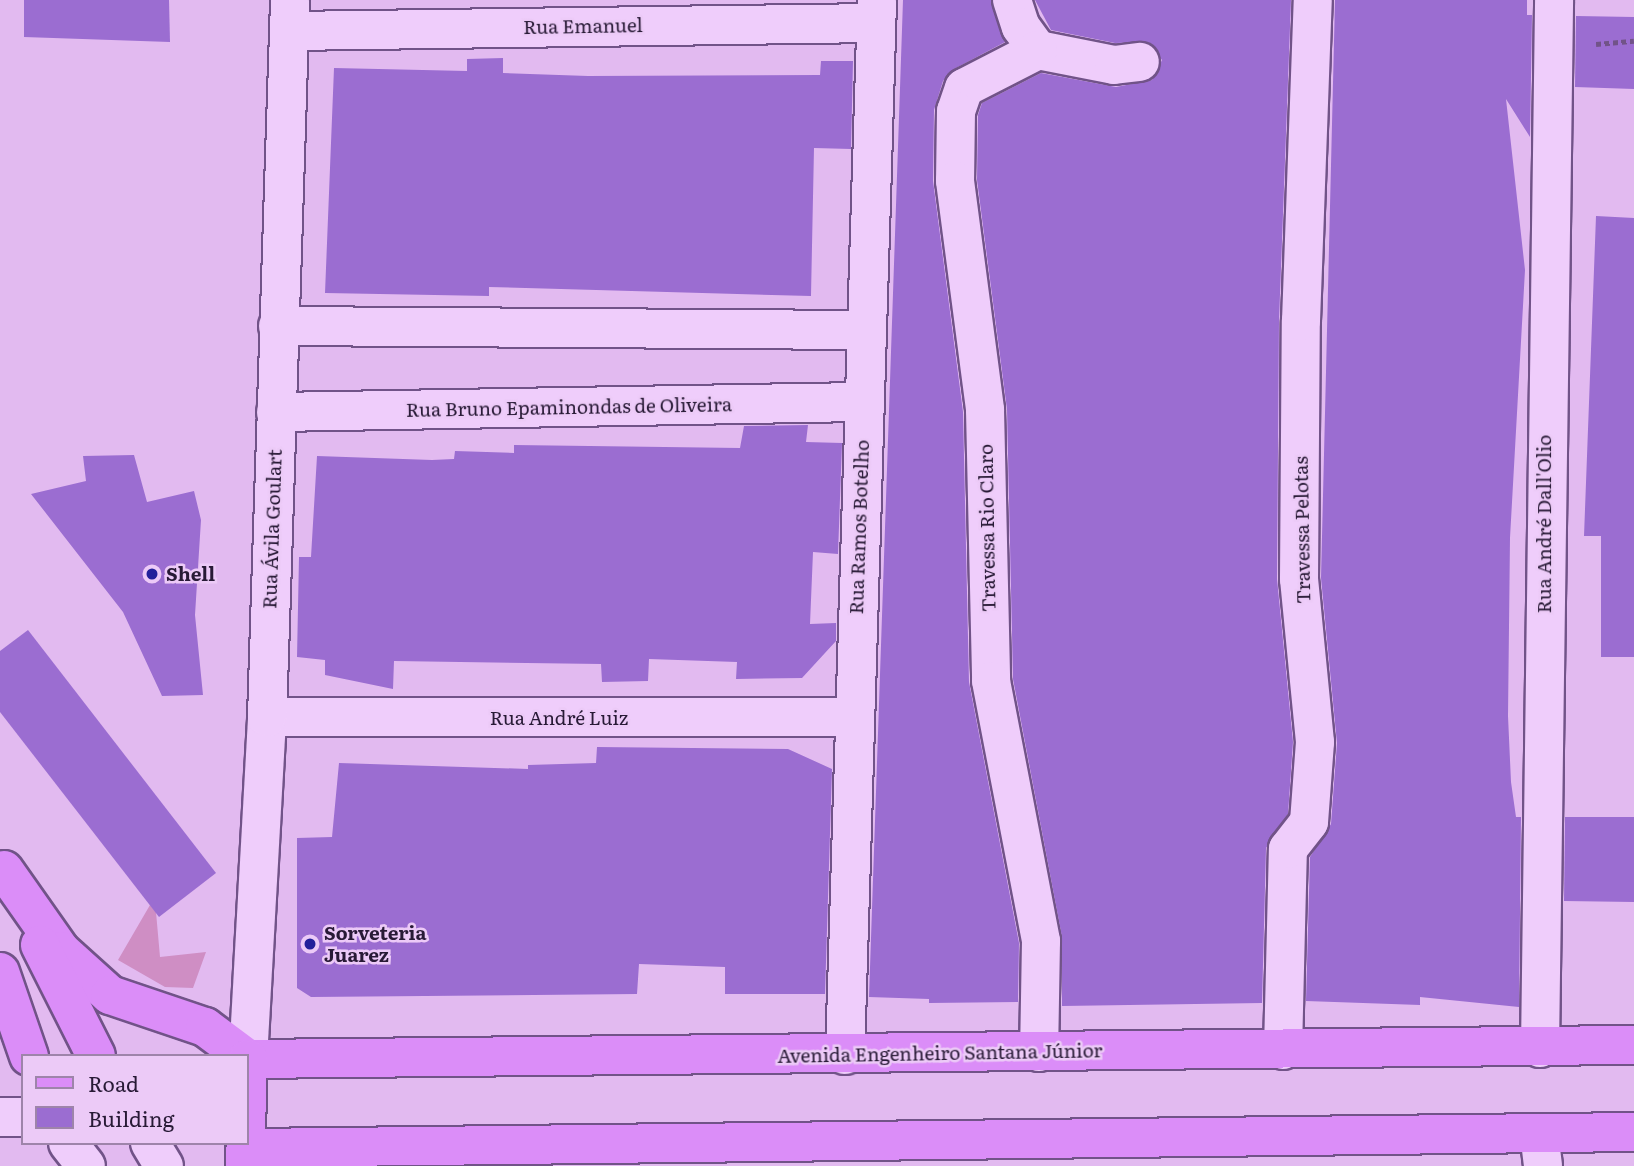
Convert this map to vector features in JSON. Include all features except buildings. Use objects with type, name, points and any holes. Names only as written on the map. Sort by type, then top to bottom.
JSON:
[{"type":"main road","points":[[2,866],[61,951],[110,995],[205,1027],[241,1054]]},
{"type":"main road","points":[[2,866],[95,1054]]},
{"type":"main road","points":[[0,972],[28,1054]]},
{"type":"main road","name":"Avenida Engenheiro Santana Júnior","points":[[248,1058],[845,1055],[1634,1045]]},
{"type":"main road","points":[[248,1070],[263,1157],[1541,1149],[1634,1132]]},
{"type":"street","points":[[1012,0],[1021,27],[1038,50],[1114,65],[1140,62]]},
{"type":"street","name":"Travessa Pelotas","points":[[1283,1050],[1288,849],[1308,822],[1315,742],[1299,579],[1301,321],[1313,0]]},
{"type":"street","name":"Rua André Dall'Olio","points":[[1540,1048],[1554,0]]},
{"type":"street","name":"Rua Emanuel","points":[[290,15],[877,11]]},
{"type":"street","name":"Rua Ramos Botelho","points":[[845,1055],[852,717],[877,11]]},
{"type":"street","name":"Rua Ávila Goulart","points":[[246,1054],[267,717],[290,15]]},
{"type":"street","name":"Travessa Rio Claro","points":[[1038,50],[964,88],[956,111],[955,181],[985,410],[991,681],[1041,942],[1039,1052]]},
{"type":"street","points":[[278,326],[865,330]]},
{"type":"street","name":"Rua Bruno Epaminondas de Oliveira","points":[[276,412],[863,402]]},
{"type":"street","name":"Rua André Luiz","points":[[267,717],[852,717]]},
{"type":"street","points":[[0,1117],[21,1116]]},
{"type":"street","points":[[58,1145],[65,1166]]},
{"type":"street","points":[[70,1145],[86,1166]]},
{"type":"street","points":[[151,1145],[164,1166]]},
{"type":"path","points":[[1581,45],[1634,41]]},
{"type":"shaded area","points":[[150,905],[156,912],[160,957],[206,952],[193,988],[165,987],[118,960]]},
{"type":"place","name":"Shell","points":[[152,574]]},
{"type":"place","name":"Sorveteria Juarez","points":[[310,944]]}]
